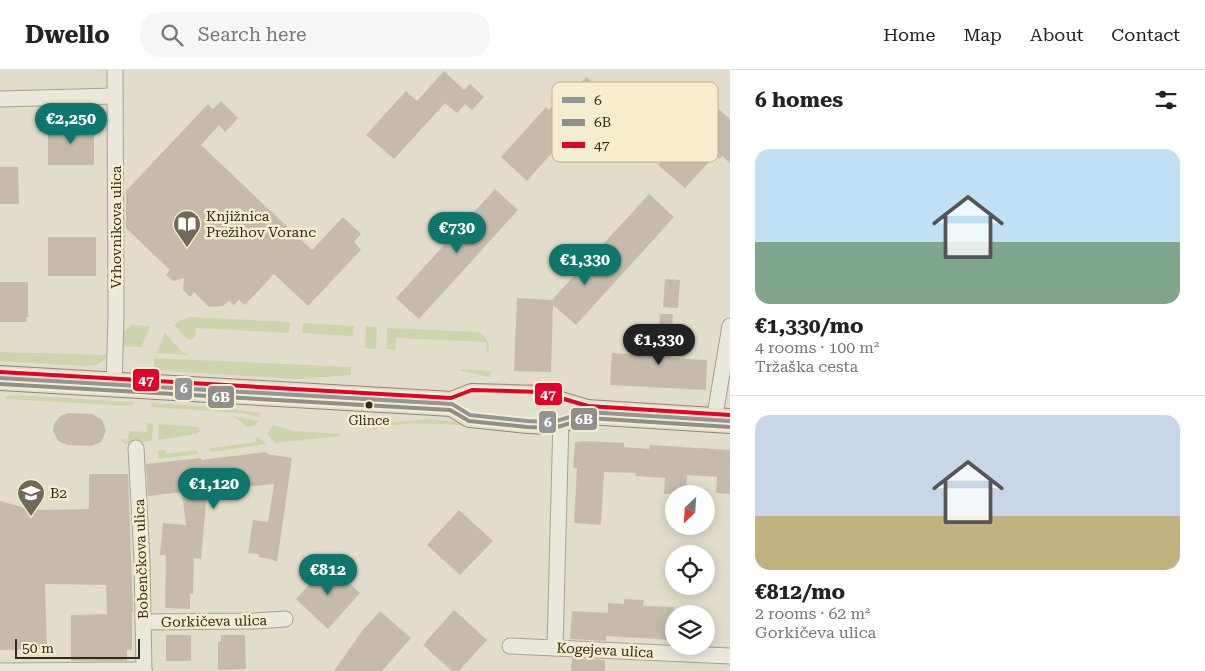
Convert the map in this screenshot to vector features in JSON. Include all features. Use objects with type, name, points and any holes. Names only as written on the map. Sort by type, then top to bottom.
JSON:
[{"type":"main road","points":[[0,378],[452,404],[472,396],[540,398],[587,412],[722,421]]},
{"type":"main road","points":[[452,404],[470,415],[528,421],[553,422],[587,412]]},
{"type":"street","name":"Vrhovnikova ulica","points":[[114,384],[116,317],[115,70]]},
{"type":"street","points":[[0,99],[115,96]]},
{"type":"street","points":[[722,421],[730,326]]},
{"type":"street","points":[[555,648],[561,419]]},
{"type":"street","name":"Bobenčkova ulica","points":[[136,448],[142,560],[144,670]]},
{"type":"street","name":"Gorkičeva ulica","points":[[143,622],[254,621],[286,618]]},
{"type":"street","name":"Kogejeva ulica","points":[[510,646],[730,656]]},
{"type":"street","points":[[0,671],[144,670]]},
{"type":"green space","points":[[190,317],[290,322],[289,333],[196,328],[195,337],[191,340],[186,338],[174,325]]},
{"type":"green space","points":[[303,323],[354,326],[353,336],[302,333]]},
{"type":"green space","points":[[131,325],[151,326],[141,347],[121,346],[122,334]]},
{"type":"green space","points":[[366,326],[377,327],[376,349],[365,348]]},
{"type":"green space","points":[[387,328],[478,332],[487,340],[489,354],[487,353],[486,342],[396,338],[395,350],[386,349]]},
{"type":"green space","points":[[165,333],[182,352],[189,355],[156,353]]},
{"type":"green space","points":[[0,352],[107,355],[98,364],[85,366],[0,361]]},
{"type":"green space","points":[[154,358],[351,367],[351,375],[297,379],[154,370]]},
{"type":"green space","points":[[462,369],[491,371],[491,375],[489,377],[461,371]]},
{"type":"green space","points":[[10,395],[135,402],[131,406],[6,399]]},
{"type":"green space","points":[[152,403],[226,408],[260,413],[259,417],[241,413],[151,407]]},
{"type":"green space","points":[[228,415],[259,421],[254,426],[247,427],[236,418]]},
{"type":"green space","points":[[428,419],[509,429],[422,423],[388,426],[373,430],[373,424]]},
{"type":"green space","points":[[147,423],[153,424],[152,441],[125,444],[119,439],[128,440],[129,431],[146,432]]},
{"type":"green space","points":[[159,424],[198,427],[200,431],[197,434],[158,440]]},
{"type":"green space","points":[[273,425],[294,431],[340,434],[340,436],[276,443],[267,434]]},
{"type":"green space","points":[[256,437],[259,437],[266,444],[211,452],[210,448],[256,442]]},
{"type":"green space","points":[[165,449],[166,454],[197,450],[198,454],[158,459],[158,450]]},
{"type":"building","points":[[444,71],[464,90],[470,84],[484,97],[472,110],[465,104],[457,113],[445,103],[394,159],[366,135],[406,91],[417,101]]},
{"type":"building","points":[[586,77],[592,82],[582,82]]},
{"type":"building","points":[[221,101],[238,118],[225,132],[219,125],[201,145],[312,250],[343,217],[361,234],[354,242],[361,250],[308,306],[274,274],[245,305],[239,300],[234,305],[229,301],[223,306],[209,307],[194,292],[190,297],[183,290],[184,278],[173,281],[166,275],[170,270],[126,228],[126,191],[208,104],[213,109]]},
{"type":"building","points":[[546,107],[549,110],[552,107],[552,153],[527,181],[501,157]]},
{"type":"building","points":[[718,109],[730,119],[730,163],[722,156],[720,159],[718,157]]},
{"type":"building","points":[[48,125],[94,125],[94,165],[48,165]]},
{"type":"building","points":[[661,162],[709,162],[685,188],[658,165]]},
{"type":"building","points":[[0,167],[18,167],[19,204],[0,204]]},
{"type":"building","points":[[495,189],[518,210],[419,319],[396,298]]},
{"type":"building","points":[[649,194],[674,217],[576,325],[553,305],[551,372],[514,371],[517,298],[552,300]]},
{"type":"building","points":[[48,237],[96,237],[96,276],[48,276]]},
{"type":"building","points":[[665,279],[680,280],[678,308],[663,307]]},
{"type":"building","points":[[0,282],[28,282],[27,322],[0,322]]},
{"type":"building","points":[[660,314],[673,314],[670,358],[707,360],[706,390],[610,385],[612,353],[657,356]]},
{"type":"building","points":[[68,413],[92,414],[102,420],[106,431],[101,442],[91,446],[68,445],[58,441],[53,431],[54,424],[60,416]]},
{"type":"building","points":[[575,442],[624,443],[624,447],[649,449],[650,445],[730,450],[730,494],[716,493],[717,477],[687,475],[686,485],[665,485],[664,494],[665,478],[635,476],[636,473],[604,472],[601,525],[574,523],[577,468],[573,468]]},
{"type":"building","points":[[267,452],[267,454],[292,458],[277,562],[258,557],[259,554],[248,553],[253,520],[268,522],[274,484],[205,491],[206,503],[201,559],[194,558],[193,594],[190,594],[190,609],[165,608],[166,555],[160,555],[163,523],[186,525],[182,492],[148,496],[146,464]]},
{"type":"building","points":[[89,474],[128,474],[133,612],[132,650],[127,650],[127,661],[71,661],[71,615],[107,614],[106,585],[45,584],[47,649],[0,650],[0,501],[33,510],[89,509]]},
{"type":"building","points":[[459,510],[493,541],[460,575],[427,545]]},
{"type":"building","points":[[328,564],[360,593],[328,629],[296,599]]},
{"type":"building","points":[[624,599],[644,600],[643,606],[665,607],[665,639],[606,636],[606,641],[570,639],[572,611],[608,613],[608,603],[624,604]]},
{"type":"building","points":[[454,610],[487,640],[459,671],[452,671],[423,645]]},
{"type":"building","points":[[380,611],[411,638],[382,671],[334,671],[362,631]]},
{"type":"building","points":[[166,635],[191,635],[191,661],[166,661]]},
{"type":"building","points":[[221,635],[245,635],[246,669],[218,670],[218,642],[221,642]]},
{"type":"building","points":[[572,658],[605,660],[605,671],[571,671]]},
{"type":"transit line","name":"47","points":[[0,372],[451,398],[472,390],[540,392],[588,406],[730,415]]},
{"type":"transit line","name":"6","points":[[0,378],[452,404],[470,415],[527,421],[553,422],[587,412],[730,421]]},
{"type":"transit line","name":"6B","points":[[0,384],[450,410],[469,421],[527,427],[554,428],[588,418],[730,427]]},
{"type":"place","name":"Knjižnica Prežihov Voranc","points":[[187,248]]},
{"type":"place","name":"Glince","points":[[369,405]]},
{"type":"place","name":"B2","points":[[31,517]]}]
